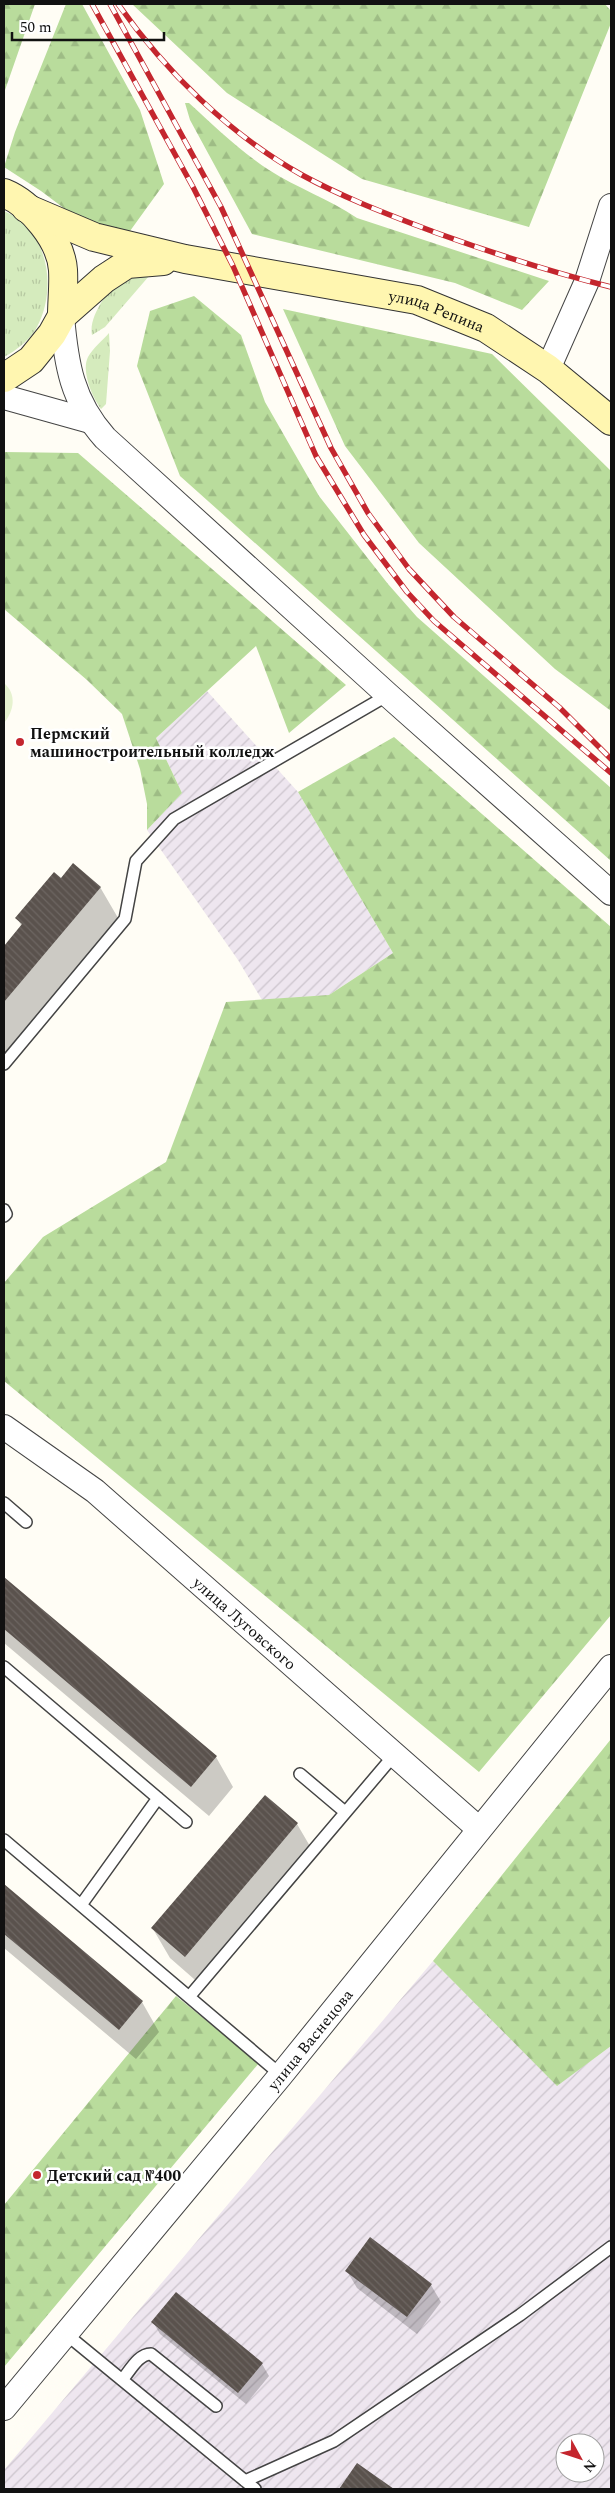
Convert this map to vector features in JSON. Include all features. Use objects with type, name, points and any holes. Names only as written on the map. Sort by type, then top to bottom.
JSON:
[{"type":"street","points":[[4,193],[32,212],[52,236],[63,268],[62,316],[65,359],[74,388],[90,421],[105,438],[388,695],[611,893]]},
{"type":"street","points":[[548,370],[587,281],[611,206]]},
{"type":"street","points":[[26,208],[94,237],[185,259]]},
{"type":"street","points":[[4,378],[31,360],[52,334],[62,316],[104,279],[127,264],[185,259]]},
{"type":"street","name":"улица Репина","points":[[185,259],[417,300],[486,328],[548,370],[611,421]]},
{"type":"street","points":[[4,397],[90,421]]},
{"type":"street","name":"улица Луговского","points":[[4,1427],[96,1491],[479,1829]]},
{"type":"street","name":"улица Васнецова","points":[[4,2408],[281,2075],[611,1667]]},
{"type":"lane","points":[[4,1064],[126,919],[136,861],[174,819],[388,695]]},
{"type":"lane","points":[[4,1210],[6,1214],[4,1216]]},
{"type":"lane","points":[[4,1503],[26,1522]]},
{"type":"lane","points":[[4,1667],[186,1822]]},
{"type":"lane","points":[[189,1997],[395,1754]]},
{"type":"lane","points":[[300,1774],[345,1812]]},
{"type":"lane","points":[[81,1905],[158,1798]]},
{"type":"lane","points":[[4,1840],[281,2075]]},
{"type":"lane","points":[[245,2481],[334,2441],[520,2315],[611,2247]]},
{"type":"lane","points":[[66,2334],[255,2489]]},
{"type":"lane","points":[[122,2380],[145,2354],[150,2354],[216,2406]]},
{"type":"shaded area","points":[[207,691],[298,792],[393,953],[329,995],[262,1000],[238,960],[147,830],[182,793],[156,738]]},
{"type":"shaded area","points":[[433,1961],[557,2085],[611,2046],[611,2489],[4,2489],[4,2470]]},
{"type":"green space","points":[[4,4],[35,4],[4,93]]},
{"type":"green space","points":[[66,4],[82,4],[140,110],[164,184],[130,231],[81,221],[41,191],[4,167],[15,132]]},
{"type":"green space","points":[[132,4],[605,4],[611,11],[611,23],[529,227],[362,179],[227,93]]},
{"type":"green space","points":[[185,103],[189,103],[258,163],[357,218],[549,281],[522,310],[455,283],[252,234],[190,120]]},
{"type":"green space","points":[[4,211],[19,220],[31,231],[39,245],[45,261],[47,295],[43,312],[31,336],[4,357]]},
{"type":"green space","points":[[156,268],[105,327],[92,335],[93,319],[101,302],[113,287],[129,275]]},
{"type":"green space","points":[[194,296],[241,335],[265,402],[319,496],[388,584],[417,617],[611,788],[611,861],[180,476],[137,366],[150,311]]},
{"type":"green space","points":[[283,309],[492,354],[611,471],[611,711],[555,669],[419,543],[345,446]]},
{"type":"green space","points":[[109,333],[110,351],[106,404],[101,409],[88,384],[86,363],[93,350]]},
{"type":"green space","points":[[4,452],[78,453],[346,685],[289,733],[256,646],[156,738],[182,793],[147,830],[147,804],[140,769],[122,714],[87,680],[4,609]]},
{"type":"green space","points":[[4,683],[11,692],[13,703],[4,723]]},
{"type":"green space","points":[[394,737],[611,927],[611,1615],[479,1772],[4,1381],[4,1283],[43,1237],[166,1162],[226,1002],[329,995],[393,953],[298,792]]},
{"type":"green space","points":[[611,1739],[611,2046],[557,2086],[433,1961]]},
{"type":"green space","points":[[176,1996],[259,2063],[4,2367],[4,2205]]},
{"type":"building","points":[[73,863],[101,887],[4,1002],[4,946],[22,924],[15,918],[54,872],[61,878]]},
{"type":"building","points":[[4,1577],[217,1756],[191,1787],[4,1629]]},
{"type":"building","points":[[265,1795],[298,1823],[185,1957],[151,1928]]},
{"type":"building","points":[[4,1884],[143,2001],[119,2030],[4,1934]]},
{"type":"building","points":[[370,2237],[432,2284],[407,2317],[345,2271]]},
{"type":"building","points":[[176,2292],[263,2363],[238,2393],[151,2322]]},
{"type":"building","points":[[357,2463],[394,2489],[339,2489]]},
{"type":"railway","points":[[92,4],[193,187],[233,266],[316,456],[364,535],[407,592],[434,621],[611,773]]},
{"type":"railway","points":[[110,4],[221,207],[331,448],[368,513],[409,569],[454,617],[559,707],[611,759]]},
{"type":"railway","points":[[118,4],[156,53],[201,100],[249,141],[302,175],[351,199],[434,232],[522,262],[611,287]]},
{"type":"place","name":"Пермский машиностроительный колледж","points":[[20,742]]},
{"type":"place","name":"Детский сад №400","points":[[37,2175]]}]
